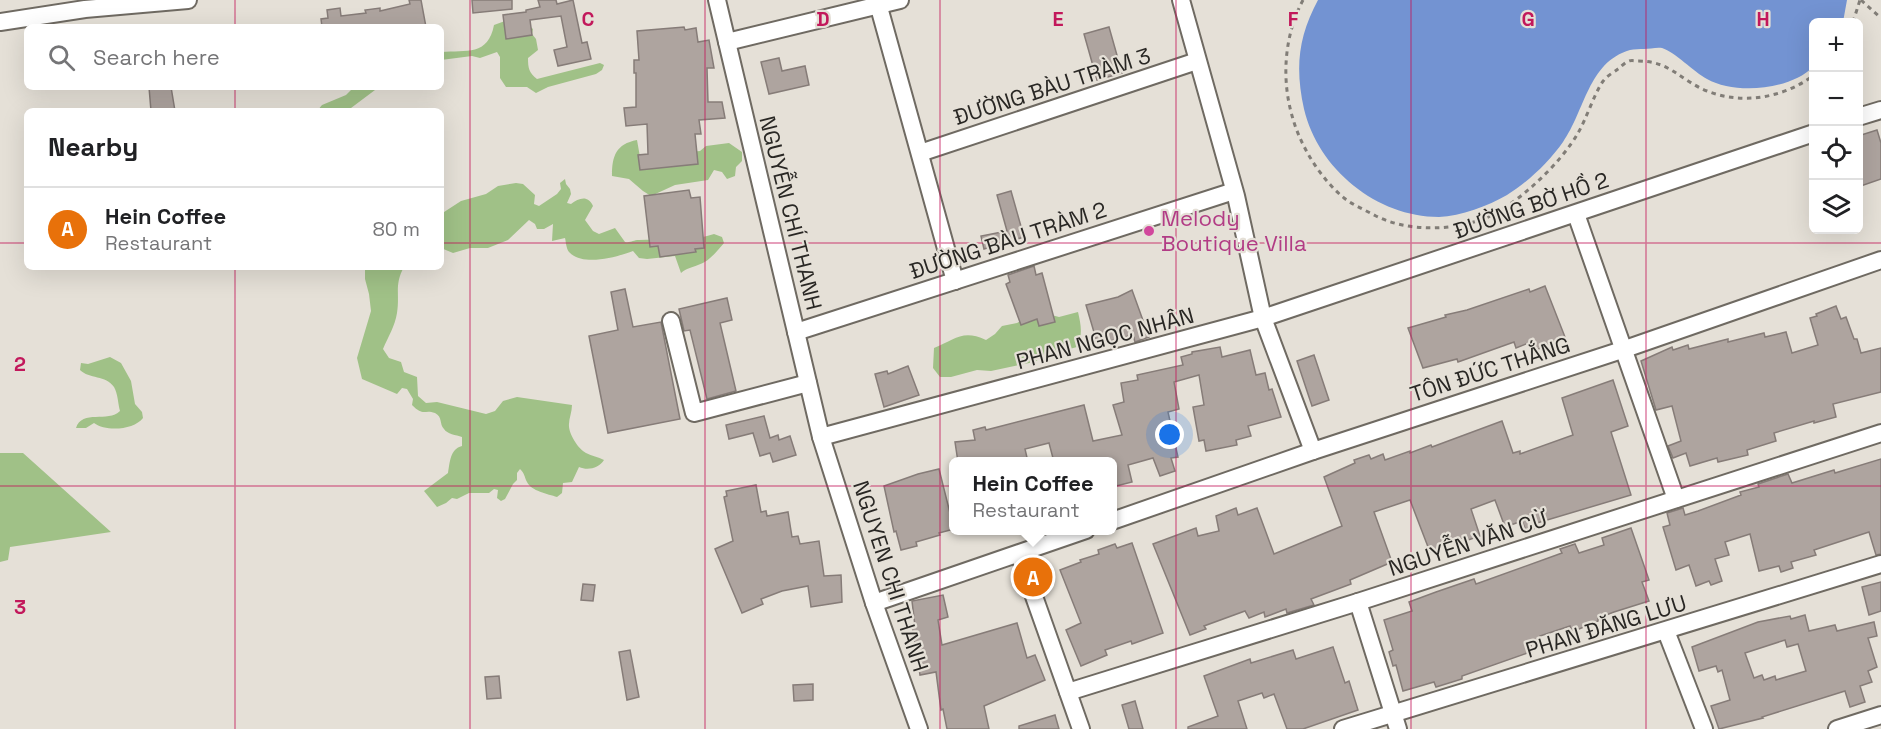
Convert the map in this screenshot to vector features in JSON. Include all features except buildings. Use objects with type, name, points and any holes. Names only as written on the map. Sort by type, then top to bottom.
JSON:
[{"type":"street","points":[[0,22],[85,9],[188,0]]},
{"type":"street","name":"NGUYỄN CHÍ THANH","points":[[717,0],[822,437]]},
{"type":"street","points":[[727,42],[878,2],[900,0]]},
{"type":"street","points":[[1181,0],[1234,191],[1263,318],[1314,451]]},
{"type":"street","points":[[878,2],[955,281]]},
{"type":"street","name":"ĐƯỜNG BÀU TRÀM 3","points":[[920,153],[1197,61]]},
{"type":"street","points":[[1863,115],[1881,110]]},
{"type":"street","name":"ĐƯỜNG BỜ HỒ 2","points":[[1263,318],[1809,135]]},
{"type":"street","name":"ĐƯỜNG BÀU TRÀM 2","points":[[796,332],[1234,191]]},
{"type":"street","points":[[1576,214],[1676,499]]},
{"type":"street","name":"TÔN ĐỨC THẮNG","points":[[1117,520],[1314,451],[1625,349],[1881,260]]},
{"type":"street","name":"PHAN NGỌC NHÂN","points":[[822,437],[1263,318]]},
{"type":"street","points":[[671,321],[694,413],[808,383]]},
{"type":"street","name":"NGUYỄN VĂN CỪ","points":[[1068,692],[1358,602],[1881,433]]},
{"type":"street","name":"NGUYEN CHI THANH","points":[[822,437],[874,603],[919,729]]},
{"type":"street","points":[[874,603],[1074,535]]},
{"type":"street","points":[[1019,554],[1081,729]]},
{"type":"street","name":"PHAN ĐĂNG LƯU","points":[[1343,729],[1396,721],[1666,631],[1881,564]]},
{"type":"street","points":[[1358,602],[1396,721]]},
{"type":"street","points":[[1666,631],[1704,729]]},
{"type":"street","points":[[1837,729],[1881,716]]},
{"type":"path","points":[[1303,0],[1295,15],[1289,40],[1286,84],[1289,107],[1304,148],[1344,198],[1384,220],[1410,226],[1437,228],[1465,225],[1488,217],[1524,194],[1554,166],[1578,134],[1603,81],[1629,61],[1653,61],[1706,90],[1734,99],[1770,96],[1801,85],[1809,79]]},
{"type":"path","points":[[1853,18],[1860,0],[1881,18]]},
{"type":"green space","points":[[505,21],[523,21],[533,29],[532,34],[536,39],[538,50],[528,58],[528,65],[537,79],[600,63],[604,65],[602,70],[596,74],[548,87],[536,93],[527,87],[506,87],[500,78],[500,57],[497,52],[480,58],[472,56],[444,60],[444,52],[468,51],[481,47],[487,42],[494,25]]},
{"type":"green space","points":[[351,90],[375,90],[351,108],[320,108],[322,105],[346,95]]},
{"type":"green space","points":[[637,140],[640,157],[700,151],[706,146],[729,143],[742,152],[742,161],[736,167],[735,176],[727,179],[722,172],[714,170],[708,180],[675,185],[651,196],[629,179],[612,176],[614,157],[617,152],[624,144]]},
{"type":"green space","points":[[565,179],[570,189],[571,194],[567,203],[571,204],[583,199],[589,200],[593,206],[585,220],[593,231],[599,234],[615,228],[627,242],[686,239],[714,234],[722,237],[724,243],[706,261],[681,273],[675,256],[647,259],[639,258],[633,251],[591,260],[575,257],[569,252],[565,238],[552,241],[553,224],[544,229],[537,229],[535,224],[529,220],[508,240],[488,248],[470,248],[453,253],[444,249],[444,212],[461,201],[486,194],[498,186],[516,183],[523,184],[535,195],[534,204],[539,206],[557,194],[561,189],[560,183]]},
{"type":"green space","points":[[365,270],[402,270],[398,284],[396,318],[383,349],[389,358],[401,362],[404,372],[417,377],[418,396],[426,403],[437,402],[486,414],[495,411],[503,401],[517,397],[572,405],[569,428],[572,436],[583,451],[604,460],[602,463],[590,469],[579,467],[572,482],[563,483],[562,493],[557,497],[532,488],[520,469],[517,473],[517,480],[505,499],[501,501],[497,498],[498,490],[494,489],[489,493],[469,493],[457,499],[452,498],[437,507],[424,491],[448,473],[453,453],[462,446],[462,437],[445,431],[439,416],[435,413],[416,409],[412,405],[413,399],[407,389],[402,388],[397,394],[362,379],[357,358],[371,311]]},
{"type":"green space","points":[[1078,312],[1081,330],[1077,347],[1047,355],[1034,362],[991,371],[977,370],[951,377],[940,377],[933,368],[934,348],[959,337],[971,335],[986,340],[1002,326],[1017,323],[1029,316],[1044,313],[1059,317]]},
{"type":"green space","points":[[110,357],[121,363],[131,381],[135,404],[142,412],[143,418],[127,427],[112,429],[94,423],[86,428],[76,428],[79,422],[89,417],[109,416],[120,411],[111,383],[80,370],[81,363],[88,364]]},
{"type":"green space","points":[[0,453],[23,453],[111,532],[10,547],[8,560],[0,562]]},
{"type":"water","points":[[1318,0],[1847,0],[1844,18],[1809,18],[1809,70],[1791,81],[1777,85],[1747,88],[1719,84],[1702,76],[1662,48],[1632,50],[1616,56],[1596,76],[1563,142],[1538,171],[1515,190],[1491,203],[1474,210],[1439,217],[1416,215],[1394,209],[1373,199],[1337,170],[1322,151],[1311,131],[1301,94],[1300,53],[1311,14]]},
{"type":"place","name":"Melody Boutique Villa","points":[[1149,231]]},
{"type":"place","name":"Hein Coffee","points":[[1033,577]]}]
